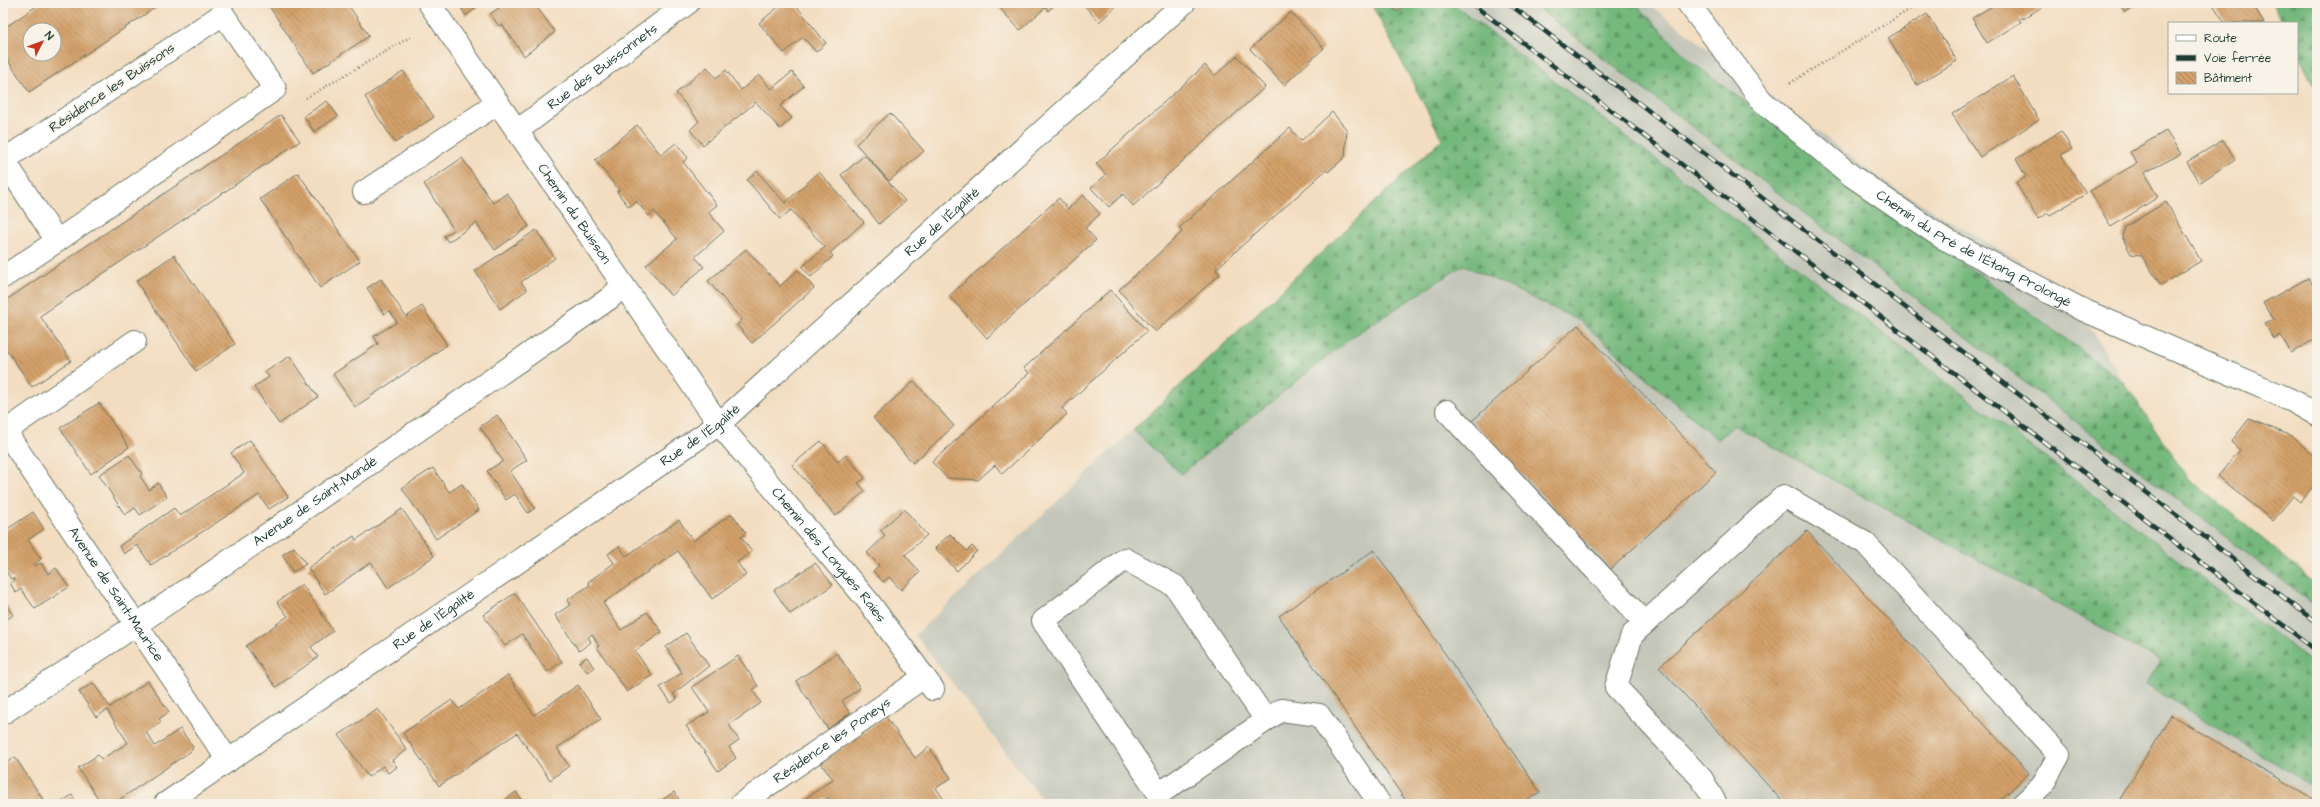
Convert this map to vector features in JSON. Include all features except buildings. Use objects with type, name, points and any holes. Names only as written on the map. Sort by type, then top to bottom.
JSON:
[{"type":"street","name":"Rue des Buissonnets","points":[[517,131],[688,3]]},
{"type":"street","name":"Rue de l'Égalité","points":[[165,804],[719,424],[1184,3]]},
{"type":"street","name":"Chemin du Pré de l'Étang Prolongé","points":[[1688,3],[1762,100],[1852,176],[1941,237],[2081,309],[2289,399],[2317,415]]},
{"type":"street","name":"Chemin du Buisson","points":[[434,12],[719,424]]},
{"type":"street","name":"Résidence les Buissons","points":[[57,241],[4,160],[223,14],[275,89]]},
{"type":"street","points":[[3,277],[275,89]]},
{"type":"street","points":[[364,192],[498,103]]},
{"type":"street","name":"Avenue de Saint-Mandé","points":[[3,713],[136,625],[610,298],[623,285]]},
{"type":"street","points":[[4,431],[135,340]]},
{"type":"street","points":[[1447,411],[1644,624]]},
{"type":"street","name":"Chemin des Longues Raies","points":[[719,424],[868,601],[929,683]]},
{"type":"street","name":"Avenue de Saint-Maurice","points":[[4,431],[228,760]]},
{"type":"street","points":[[1716,804],[1702,779],[1616,687],[1632,635],[1784,496],[1865,543],[2059,756],[2042,786],[2023,804]]},
{"type":"street","points":[[1266,720],[1175,586],[1125,559],[1043,621],[1159,794],[1282,710],[1319,715],[1380,804]]},
{"type":"street","name":"Résidence les Poneys","points":[[741,804],[929,683]]},
{"type":"path","points":[[1762,100],[1920,3]]},
{"type":"path","points":[[275,89],[300,101],[434,12]]},
{"type":"shaded area","points":[[1368,3],[1647,3],[1885,182],[2092,304],[2081,315],[2186,476],[2317,584],[2317,804],[1046,804],[915,635],[1442,139],[1372,5]]},
{"type":"green space","points":[[1368,3],[1452,3],[2317,666],[2317,789],[2146,684],[2160,661],[1734,425],[1718,440],[1580,321],[1464,265],[1353,336],[1181,474],[1133,430],[1442,139],[1372,5]]},
{"type":"green space","points":[[1531,3],[1635,3],[1690,61],[2124,382],[2186,476],[2317,584],[2317,607]]},
{"type":"green space","points":[[2272,3],[2317,3],[2317,85],[2313,84],[2298,54],[2298,22],[2282,22]]},
{"type":"railway","points":[[1471,3],[2317,651]]},
{"type":"railway","points":[[1508,3],[2317,623]]}]
